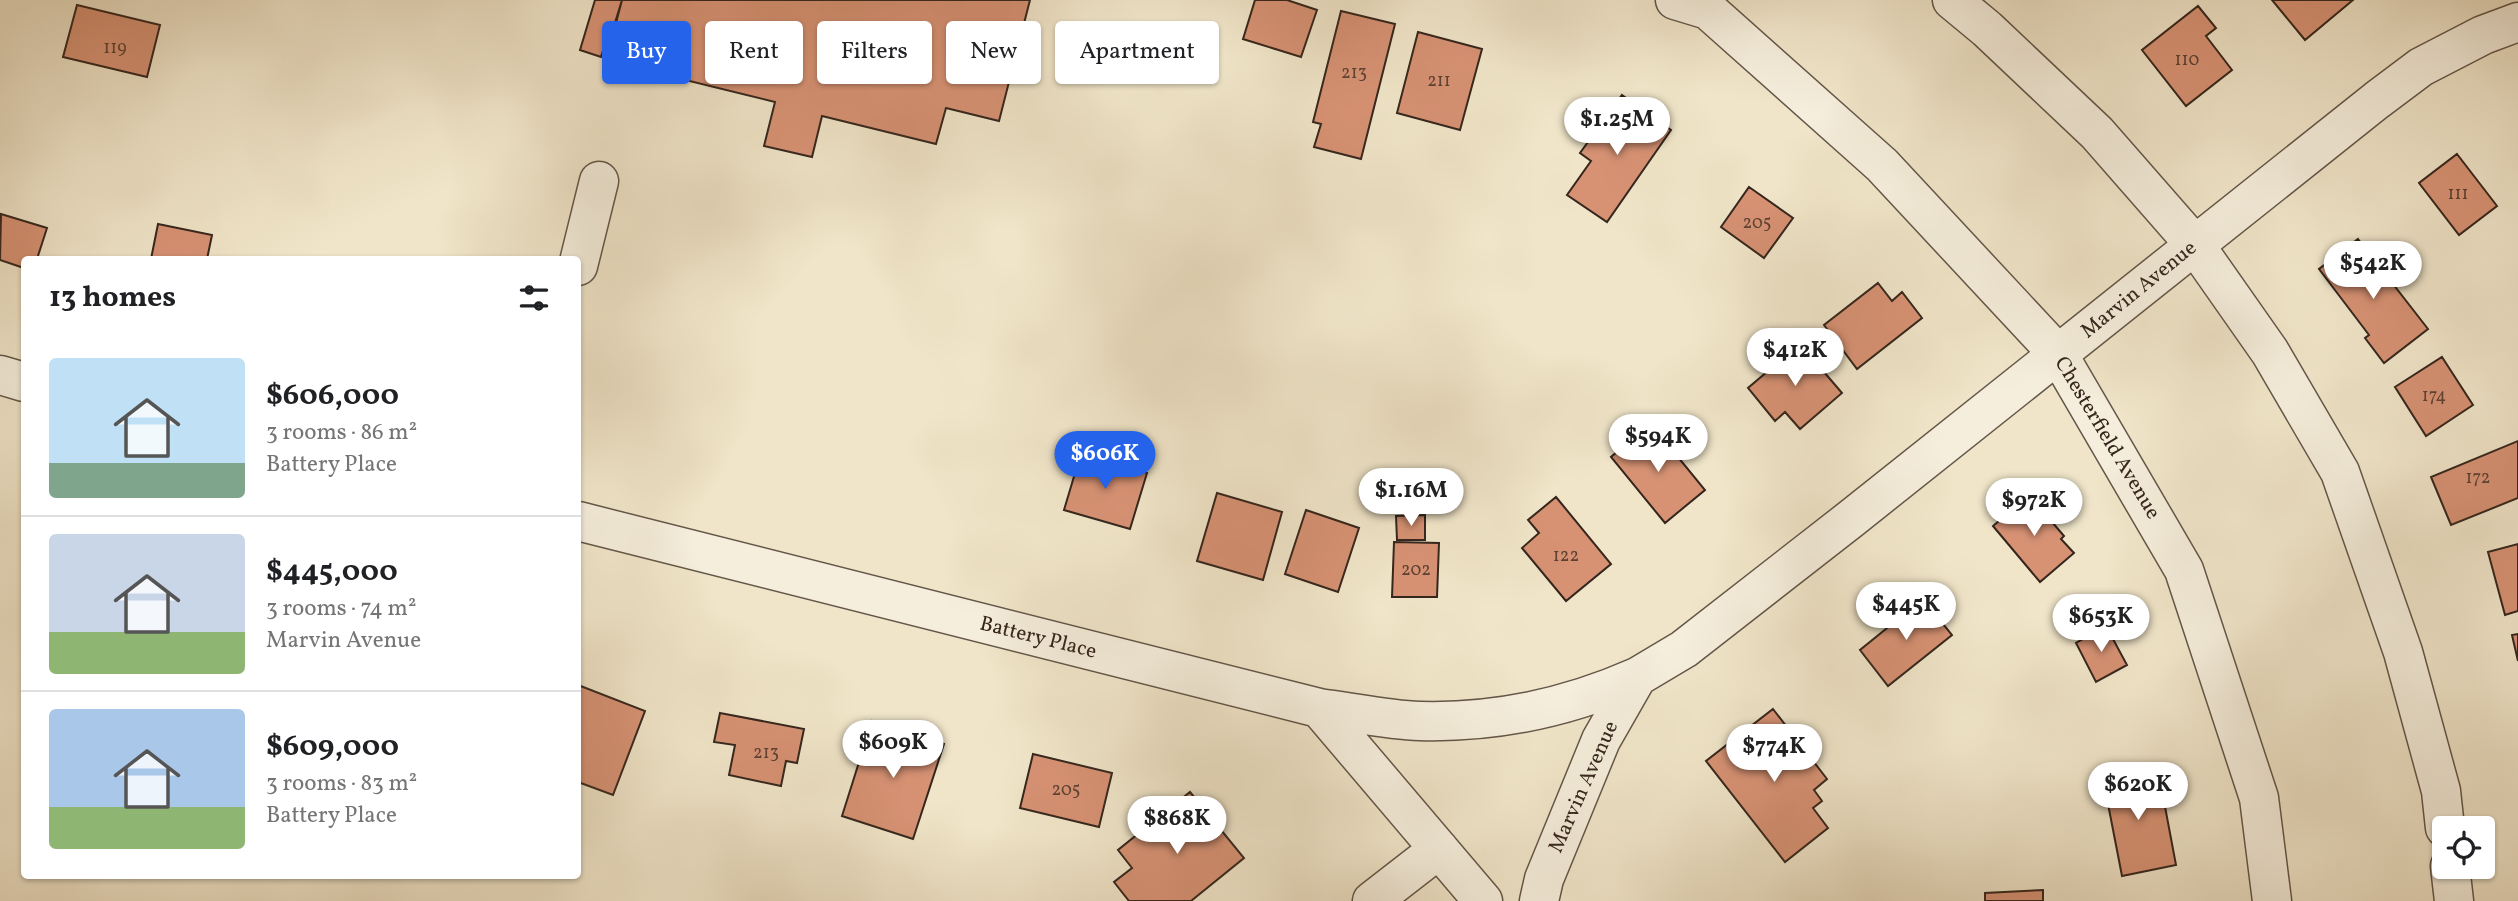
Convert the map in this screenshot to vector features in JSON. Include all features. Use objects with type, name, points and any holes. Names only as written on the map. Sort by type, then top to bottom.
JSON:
[{"type":"street","points":[[1952,0],[1987,29],[2097,133],[2195,245],[2270,352],[2340,472],[2403,652],[2441,792],[2444,816]]},
{"type":"street","name":"Chesterfield Avenue","points":[[1698,3],[1882,165],[2058,354],[2184,570],[2259,798],[2272,901]]},
{"type":"street","name":"Marvin Avenue","points":[[1319,708],[1417,721],[1476,720],[1545,709],[1601,693],[1637,677],[1695,641],[2421,67],[2483,35],[2518,22]]},
{"type":"street","points":[[580,256],[598,181]]},
{"type":"street","points":[[0,375],[21,381]]},
{"type":"street","name":"Battery Place","points":[[581,522],[1319,708]]},
{"type":"street","name":"Marvin Avenue","points":[[1539,901],[1544,879],[1601,740],[1637,677]]},
{"type":"street","points":[[1319,708],[1483,901]]},
{"type":"street","points":[[1372,901],[1439,849]]},
{"type":"street","points":[[2451,879],[2454,901]]},
{"type":"building","points":[[595,0],[622,0],[616,21],[602,21],[601,57],[580,50]]},
{"type":"building","points":[[622,0],[1030,0],[1025,21],[946,21],[946,84],[1008,84],[999,121],[946,108],[936,144],[822,116],[812,157],[764,146],[775,102],[691,81],[691,21],[617,21]]},
{"type":"building","points":[[1255,0],[1287,0],[1317,10],[1301,57],[1243,39]]},
{"type":"building","points":[[2272,0],[2353,0],[2305,40]]},
{"type":"building","points":[[77,5],[160,25],[147,77],[63,57]]},
{"type":"building","points":[[2198,6],[2216,28],[2206,36],[2232,70],[2186,106],[2142,50]]},
{"type":"building","points":[[1341,11],[1395,24],[1361,159],[1314,147],[1321,124],[1313,122]]},
{"type":"building","points":[[1418,32],[1482,49],[1460,130],[1397,113]]},
{"type":"building","points":[[1622,95],[1671,130],[1607,222],[1567,195],[1591,161],[1580,153]]},
{"type":"building","points":[[2457,154],[2497,206],[2459,235],[2419,183]]},
{"type":"building","points":[[1749,187],[1793,218],[1764,258],[1721,227]]},
{"type":"building","points":[[1,214],[47,228],[38,256],[21,256],[21,267],[0,260]]},
{"type":"building","points":[[158,224],[212,235],[208,256],[152,256]]},
{"type":"building","points":[[2358,239],[2428,329],[2384,363],[2365,338],[2369,335],[2319,269]]},
{"type":"building","points":[[1878,283],[1892,301],[1902,292],[1922,318],[1857,369],[1824,325]]},
{"type":"building","points":[[1800,344],[1842,393],[1800,429],[1785,412],[1775,421],[1748,388]]},
{"type":"building","points":[[2442,357],[2473,405],[2426,436],[2395,387]]},
{"type":"building","points":[[1651,424],[1705,490],[1665,523],[1611,457]]},
{"type":"building","points":[[2518,441],[2518,498],[2451,525],[2431,477]]},
{"type":"building","points":[[1081,453],[1147,473],[1130,529],[1064,510]]},
{"type":"building","points":[[1217,493],[1282,512],[1263,580],[1197,561]]},
{"type":"building","points":[[2029,495],[2064,536],[2061,539],[2074,553],[2040,582],[1993,526]]},
{"type":"building","points":[[1556,497],[1611,564],[1566,601],[1522,548],[1539,533],[1528,520]]},
{"type":"building","points":[[1306,510],[1359,528],[1338,592],[1285,574]]},
{"type":"building","points":[[1425,515],[1425,540],[1397,540],[1396,516]]},
{"type":"building","points":[[1394,542],[1439,543],[1437,597],[1392,597]]},
{"type":"building","points":[[2518,544],[2518,611],[2505,615],[2488,552]]},
{"type":"building","points":[[1923,599],[1952,635],[1888,686],[1860,650]]},
{"type":"building","points":[[2106,626],[2127,665],[2096,682],[2076,643]]},
{"type":"building","points":[[2518,634],[2518,661],[2512,635]]},
{"type":"building","points":[[581,686],[645,711],[613,795],[581,783]]},
{"type":"building","points":[[1773,709],[1827,779],[1814,790],[1822,801],[1813,808],[1828,828],[1785,862],[1706,761]]},
{"type":"building","points":[[720,713],[804,729],[797,763],[786,761],[781,786],[729,775],[735,745],[714,742]]},
{"type":"building","points":[[872,721],[944,744],[913,839],[842,816]]},
{"type":"building","points":[[1033,754],[1112,773],[1099,827],[1020,808]]},
{"type":"building","points":[[2147,765],[2154,798],[2163,796],[2176,865],[2122,876],[2102,773]]},
{"type":"building","points":[[1190,792],[1244,858],[1191,901],[1129,901],[1114,882],[1132,868],[1118,850]]},
{"type":"building","points":[[2043,890],[2043,901],[1985,901],[1985,893]]}]
